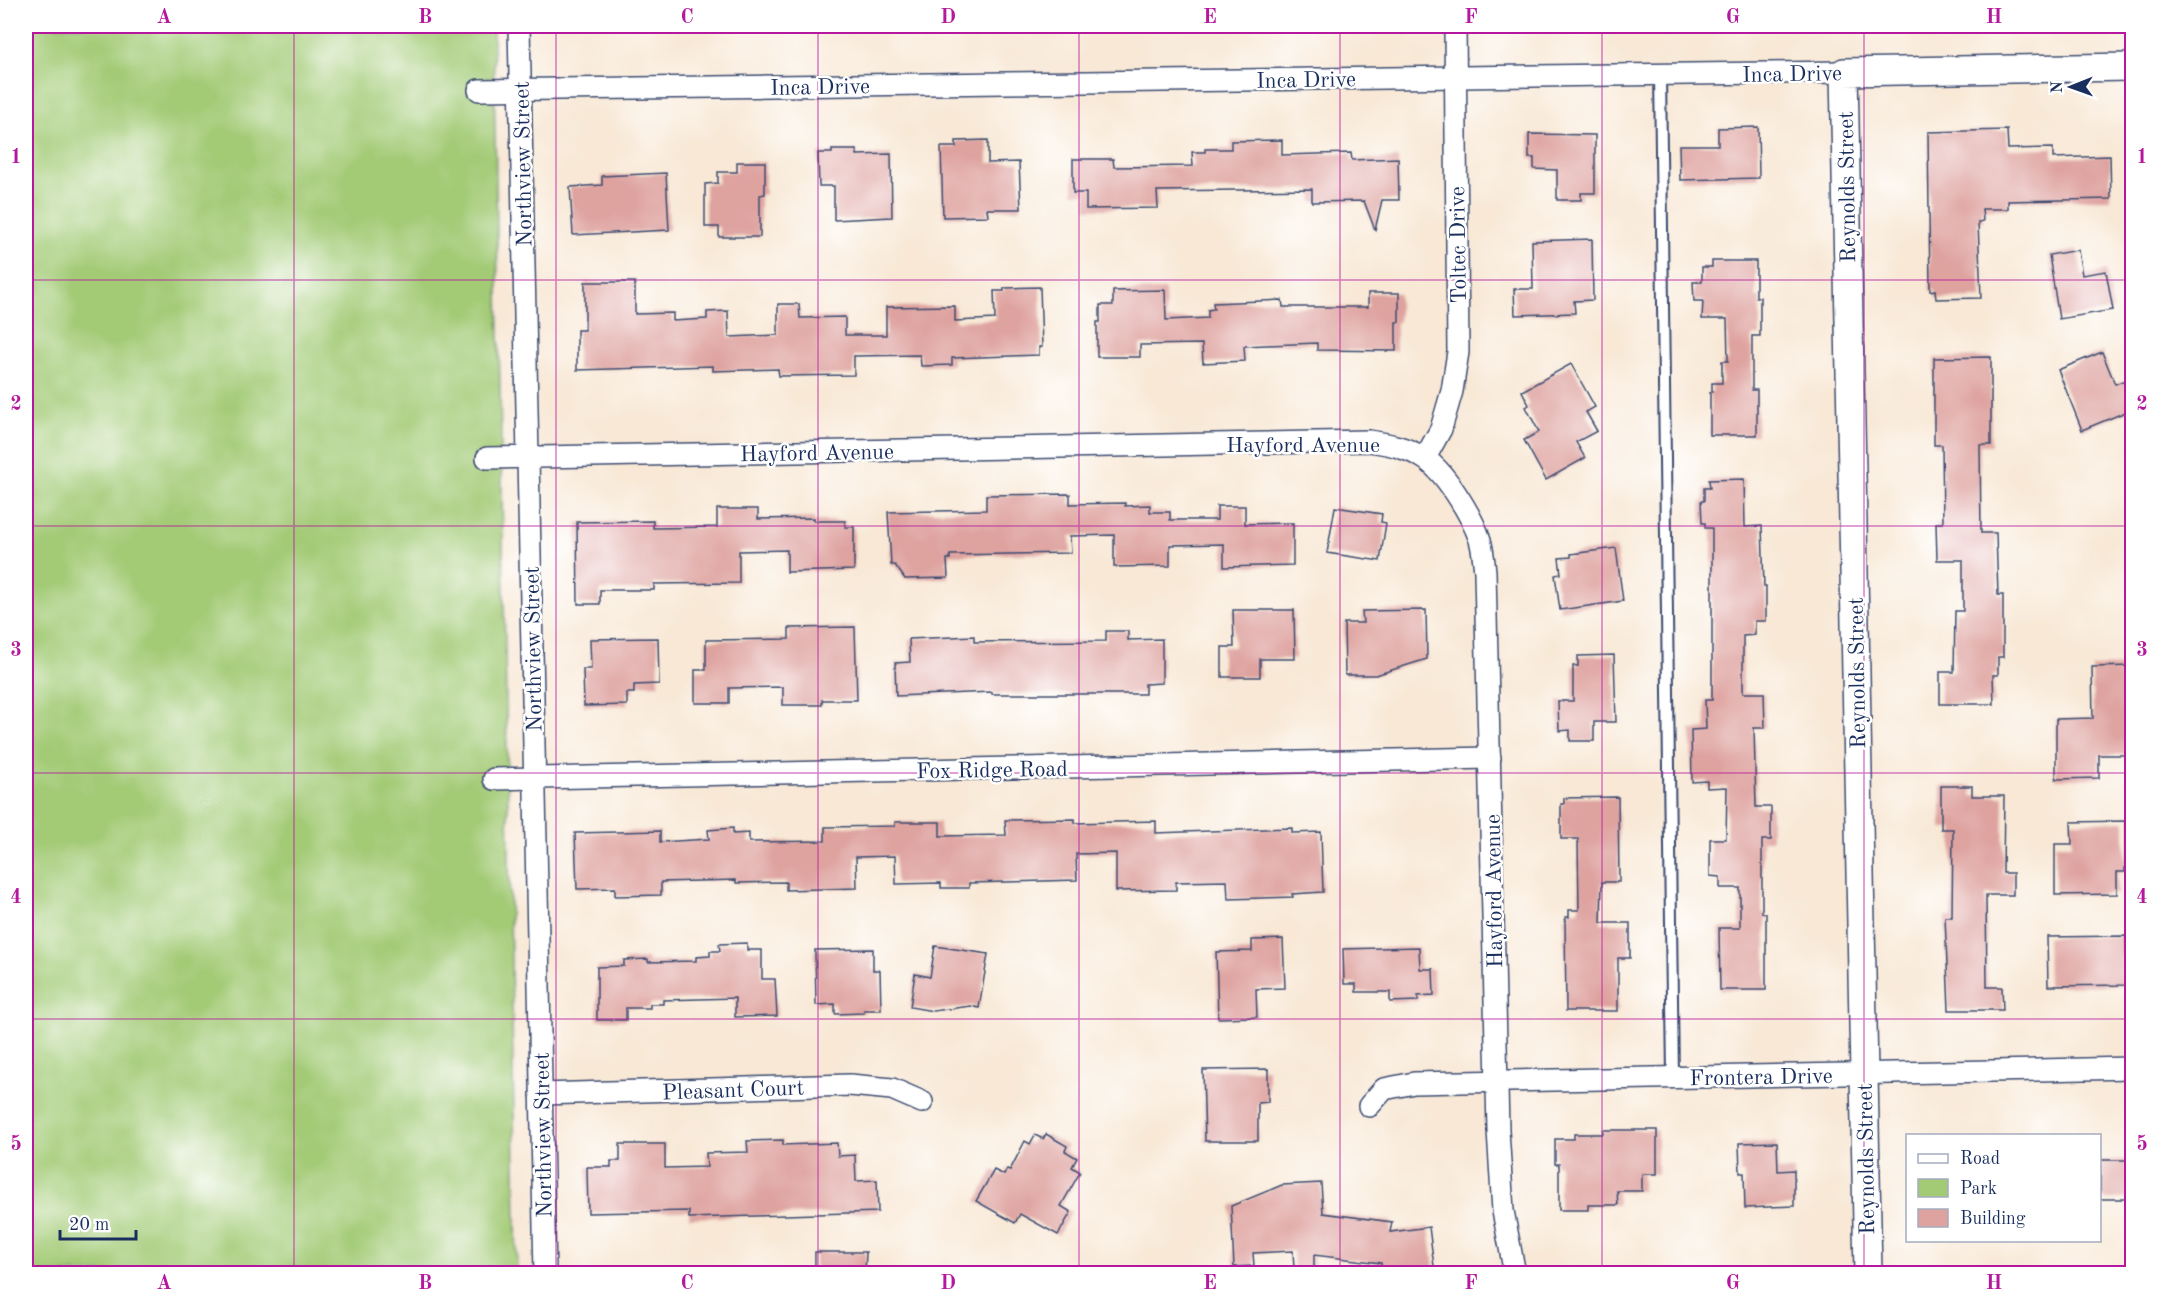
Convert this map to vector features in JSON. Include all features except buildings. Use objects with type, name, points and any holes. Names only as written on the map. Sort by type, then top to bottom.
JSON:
[{"type":"street","name":"Northview Street","points":[[519,26],[545,1274]]},
{"type":"street","name":"Toltec Drive","points":[[1425,458],[1441,429],[1452,391],[1458,352],[1455,26]]},
{"type":"street","name":"Inca Drive","points":[[479,90],[2133,67]]},
{"type":"street","name":"Reynolds Street","points":[[1844,72],[1868,1274]]},
{"type":"street","name":"Hayford Avenue","points":[[488,458],[1369,441],[1399,445],[1425,458],[1455,492],[1467,510],[1480,541],[1485,572],[1497,1081],[1503,1210],[1515,1274]]},
{"type":"street","name":"Fox Ridge Road","points":[[494,779],[1490,758]]},
{"type":"street","name":"Frontera Drive","points":[[1369,1106],[1383,1089],[1414,1083],[2133,1068]]},
{"type":"street","name":"Pleasant Court","points":[[541,1094],[850,1085],[892,1089],[922,1102]]},
{"type":"lane","points":[[1660,75],[1673,1077]]},
{"type":"green space","points":[[26,26],[493,26],[517,1273],[26,1273]]}]
